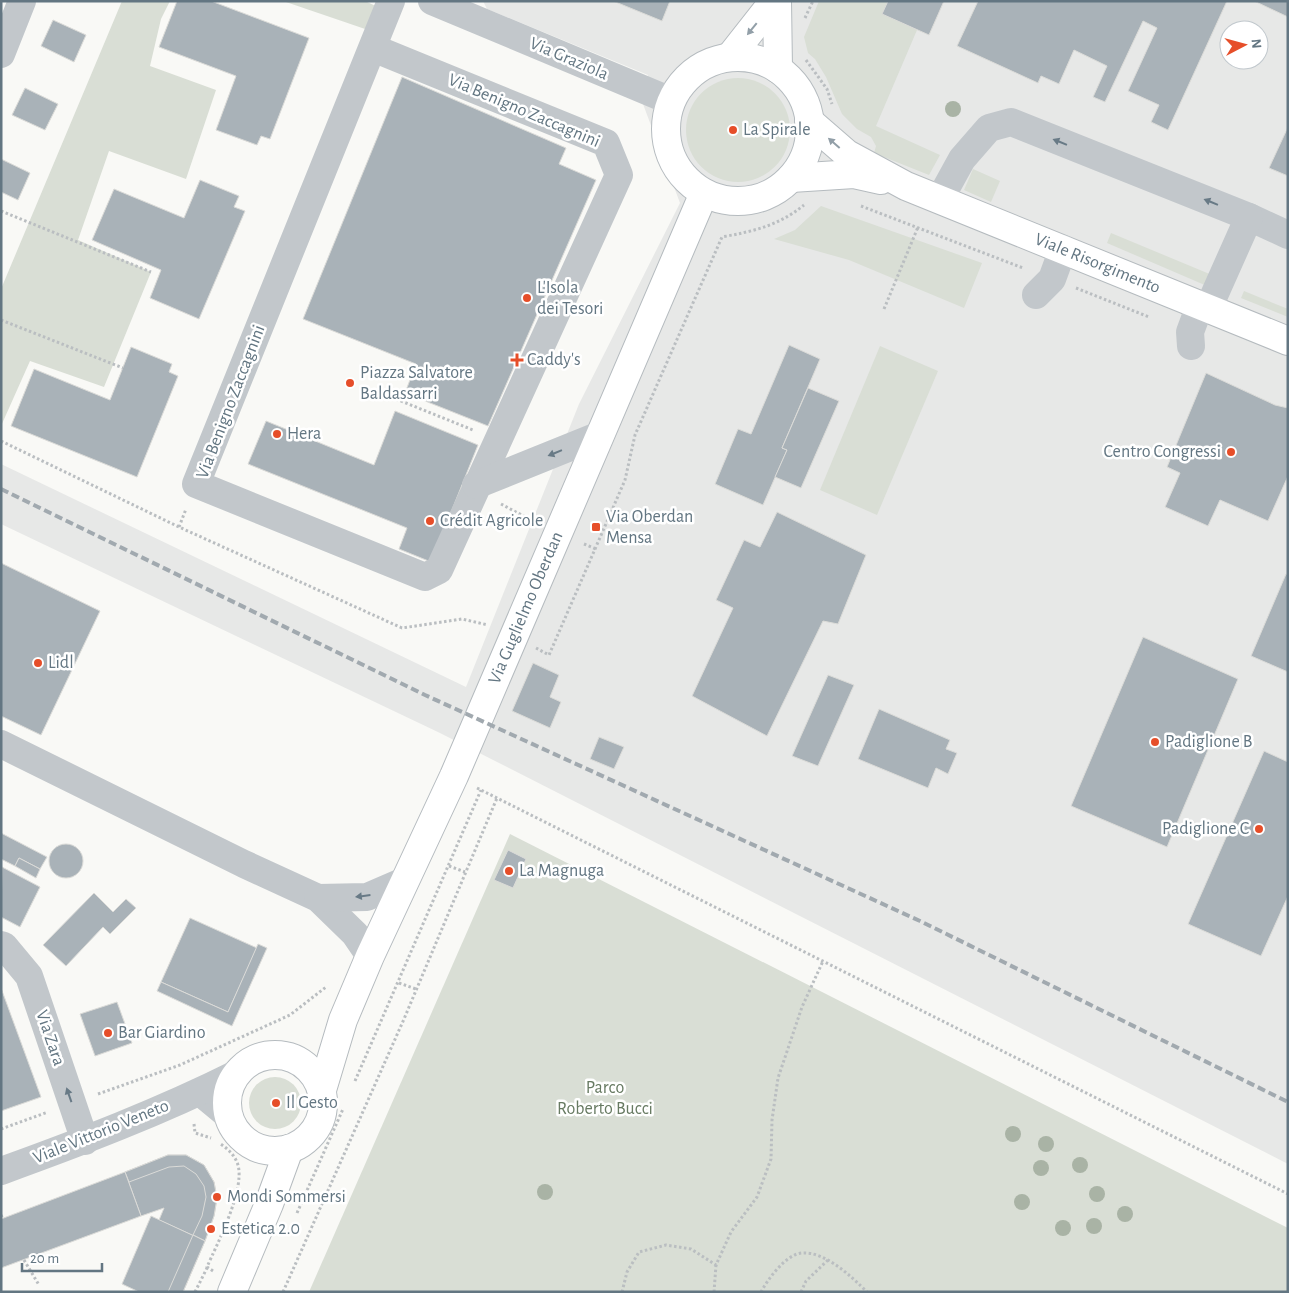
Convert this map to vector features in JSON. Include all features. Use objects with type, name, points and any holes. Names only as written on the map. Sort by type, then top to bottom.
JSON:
[{"type":"main road","points":[[730,57],[776,1]]},
{"type":"main road","points":[[776,1],[778,69]]},
{"type":"main road","points":[[730,57],[755,59],[778,69],[793,83],[804,101],[809,121],[809,142],[802,161],[791,178],[772,192],[750,201],[727,201],[704,193],[687,181],[674,164],[667,144],[666,122],[671,101],[681,85],[694,71],[711,62],[730,57]]},
{"type":"main road","name":"Viale Risorgimento","points":[[809,121],[846,154],[906,186],[1288,341]]},
{"type":"main road","name":"Viale Risorgimento","points":[[791,178],[854,174],[906,186]]},
{"type":"main road","name":"Via Guglielmo Oberdan","points":[[289,1150],[302,1143],[313,1133],[317,1126],[323,1105],[322,1090],[343,1020],[404,881],[454,776],[704,193]]},
{"type":"main road","name":"Via Guglielmo Oberdan","points":[[300,1061],[343,1020]]},
{"type":"main road","points":[[224,1282],[269,1204],[289,1150],[275,1152],[260,1149],[246,1142],[236,1131],[229,1116],[227,1102],[230,1087],[236,1074],[246,1064],[259,1057],[273,1054],[287,1056],[300,1061],[309,1069],[317,1079],[322,1090]]},
{"type":"main road","points":[[260,1149],[269,1204]]},
{"type":"street","points":[[1,54],[22,1]]},
{"type":"street","name":"Via Benigno Zaccagnini","points":[[373,48],[606,143],[619,174],[439,570],[425,577],[196,484],[391,1]]},
{"type":"street","name":"Via Graziola","points":[[432,1],[465,9],[671,101]]},
{"type":"street","points":[[940,200],[962,159],[984,134],[990,128],[1011,122],[1288,235]]},
{"type":"street","points":[[1190,339],[1249,218]]},
{"type":"street","points":[[1044,287],[1063,249]]},
{"type":"street","points":[[476,485],[600,435]]},
{"type":"street","points":[[1,744],[244,864],[318,898],[355,934],[370,956]]},
{"type":"street","points":[[318,898],[367,897],[404,881]]},
{"type":"street","name":"Via Zara","points":[[1,945],[29,976],[84,1141]]},
{"type":"street","name":"Viale Vittorio Veneto","points":[[1,1171],[84,1141],[200,1092],[236,1074]]},
{"type":"street","points":[[200,1092],[229,1116]]},
{"type":"path","points":[[805,19],[813,1]]},
{"type":"path","points":[[803,57],[827,89],[832,107]]},
{"type":"path","points":[[534,648],[549,655],[625,480],[635,435],[722,237],[747,233],[780,222],[807,202]]},
{"type":"path","points":[[859,204],[918,227],[1044,287],[1190,339]]},
{"type":"path","points":[[1,211],[151,272]]},
{"type":"path","points":[[884,309],[918,227]]},
{"type":"path","points":[[1,320],[123,368]]},
{"type":"path","points":[[396,399],[497,440]]},
{"type":"path","points":[[1,440],[179,527],[402,628],[462,619],[488,625]]},
{"type":"path","points":[[497,502],[531,520]]},
{"type":"path","points":[[584,544],[596,549]]},
{"type":"path","points":[[354,1083],[399,983],[481,790],[1288,1194]]},
{"type":"path","points":[[283,1292],[416,989],[497,798]]},
{"type":"path","points":[[449,866],[465,872]]},
{"type":"path","points":[[714,1292],[716,1265],[731,1232],[758,1197],[771,1159],[772,1120],[778,1078],[802,1006],[823,961]]},
{"type":"path","points":[[399,983],[416,989]]},
{"type":"path","points":[[180,1065],[290,1015],[329,984]]},
{"type":"path","points":[[294,1219],[346,1102]]},
{"type":"path","points":[[194,1121],[195,1133],[212,1139],[228,1148],[238,1165],[238,1186],[228,1217],[195,1292]]},
{"type":"path","points":[[622,1292],[627,1272],[639,1252],[666,1245],[691,1249],[716,1265]]},
{"type":"path","points":[[761,1292],[780,1267],[800,1252],[814,1254],[828,1260],[852,1277],[867,1292]]},
{"type":"path","points":[[24,1260],[39,1285]]},
{"type":"path","points":[[801,1292],[806,1281],[828,1260]]},
{"type":"path","points":[[207,1267],[224,1282]]},
{"type":"shaded area","points":[[483,1],[1288,1],[1288,1164],[440,733],[1,524],[1,464],[466,687],[579,404],[680,203],[640,96],[648,75],[487,9]]},
{"type":"green space","points":[[122,1],[170,1],[161,19],[150,66],[216,90],[186,179],[109,151],[78,240],[151,272],[104,387],[30,361],[1,426],[1,289]]},
{"type":"green space","points":[[283,1],[365,1],[380,8],[371,31]]},
{"type":"green space","points":[[819,1],[888,1],[883,14],[917,30],[876,126],[940,155],[929,175],[874,153],[876,146],[871,137],[857,129],[842,114],[826,77],[815,59],[808,53],[804,37]]},
{"type":"green space","points":[[738,78],[758,82],[775,93],[786,110],[790,130],[786,150],[775,167],[758,178],[738,182],[718,178],[701,167],[690,150],[686,130],[690,110],[701,93],[718,82]]},
{"type":"green space","points":[[973,169],[1000,181],[991,202],[964,190]]},
{"type":"green space","points":[[821,206],[982,263],[964,308],[849,260],[774,239],[795,230]]},
{"type":"green space","points":[[1111,233],[1212,275],[1207,286],[1107,243]]},
{"type":"green space","points":[[1244,291],[1288,309],[1288,317],[1241,298]]},
{"type":"green space","points":[[880,346],[938,371],[877,515],[820,490]]},
{"type":"green space","name":"Parco Roberto Bucci","points":[[510,834],[1288,1228],[1288,1292],[309,1292]]},
{"type":"green space","points":[[275,1077],[289,1081],[297,1089],[301,1103],[297,1117],[289,1125],[275,1129],[261,1125],[253,1117],[249,1103],[253,1089],[261,1081]]},
{"type":"building","points":[[177,1],[211,1],[309,38],[270,139],[261,136],[257,145],[216,130],[236,76],[159,47]]},
{"type":"building","points":[[613,1],[670,1],[662,21]]},
{"type":"building","points":[[888,1],[944,1],[929,35],[882,14]]},
{"type":"building","points":[[978,1],[1227,1],[1168,130],[1151,122],[1159,105],[1128,91],[1157,28],[1143,21],[1105,102],[1093,97],[1107,66],[1074,50],[1059,84],[1041,76],[1038,83],[957,46]]},
{"type":"building","points":[[1254,1],[1288,1],[1288,17]]},
{"type":"building","points":[[53,20],[86,35],[74,62],[41,46]]},
{"type":"building","points":[[402,77],[566,148],[559,164],[596,180],[488,426],[405,393],[416,364],[303,319]]},
{"type":"building","points":[[25,88],[58,104],[45,130],[12,115]]},
{"type":"building","points":[[1288,127],[1288,176],[1269,168]]},
{"type":"building","points":[[1,159],[30,173],[18,200],[1,192]]},
{"type":"building","points":[[200,180],[239,196],[234,207],[245,211],[199,319],[150,298],[161,270],[92,240],[114,189],[184,218]]},
{"type":"building","points":[[789,345],[820,359],[782,448],[787,450],[763,505],[715,484],[738,429],[751,434]]},
{"type":"building","points":[[131,347],[172,364],[169,372],[178,376],[137,477],[11,426],[34,369],[110,400]]},
{"type":"building","name":"Centro Congressi","points":[[1206,373],[1275,405],[1288,408],[1288,476],[1268,521],[1220,500],[1208,526],[1165,507],[1180,473],[1167,467]]},
{"type":"building","points":[[808,388],[839,401],[801,488],[775,477],[787,450],[782,448]]},
{"type":"building","points":[[395,411],[478,445],[431,562],[399,549],[407,528],[248,464],[266,421],[374,465]]},
{"type":"building","points":[[777,512],[866,555],[838,624],[823,621],[767,736],[692,696],[733,608],[716,600],[744,540],[760,547]]},
{"type":"building","name":"Lidl","points":[[1,563],[100,611],[41,735],[1,716]]},
{"type":"building","points":[[1286,574],[1288,575],[1288,672],[1251,656]]},
{"type":"building","name":"Padiglione B","points":[[1143,637],[1238,679],[1167,847],[1071,806]]},
{"type":"building","points":[[533,663],[559,675],[550,697],[561,702],[550,728],[512,711]]},
{"type":"building","points":[[828,675],[854,685],[818,766],[792,756]]},
{"type":"building","points":[[879,709],[950,740],[946,749],[957,753],[948,774],[936,768],[928,788],[858,759]]},
{"type":"building","points":[[599,737],[624,747],[614,769],[590,759]]},
{"type":"building","name":"Padiglione C","points":[[1264,751],[1288,762],[1288,896],[1261,956],[1188,924]]},
{"type":"building","points":[[1,833],[47,857],[40,869],[19,858],[15,866],[1,859]]},
{"type":"building","points":[[66,844],[73,845],[78,849],[82,854],[82,868],[78,873],[73,877],[66,878],[59,877],[54,873],[50,868],[49,861],[50,854],[54,849],[59,845]]},
{"type":"building","points":[[508,850],[526,859],[513,888],[494,880]]},
{"type":"building","points":[[19,858],[40,869],[36,878],[15,866]]},
{"type":"building","points":[[2,867],[40,887],[20,927],[1,917]]},
{"type":"building","points":[[94,893],[113,912],[126,899],[136,908],[110,934],[103,927],[66,966],[43,945]]},
{"type":"building","points":[[190,918],[257,948],[228,1012],[161,982]]},
{"type":"building","points":[[258,944],[267,948],[232,1026],[157,991],[161,982],[228,1012]]},
{"type":"building","points":[[1,988],[41,1097],[1,1111]]},
{"type":"building","points":[[117,1002],[132,1043],[95,1056],[80,1014]]},
{"type":"building","points":[[168,1155],[186,1155],[204,1165],[214,1182],[217,1198],[214,1216],[205,1241],[159,1220],[164,1208],[141,1216],[125,1172]]},
{"type":"building","points":[[168,1155],[186,1155],[204,1165],[214,1182],[217,1198],[214,1216],[205,1241],[193,1235],[202,1216],[206,1197],[204,1186],[196,1174],[184,1166],[169,1167],[129,1182],[125,1172]]},
{"type":"building","points":[[125,1172],[141,1216],[1,1268],[1,1219]]},
{"type":"building","points":[[151,1216],[205,1241],[183,1292],[139,1292],[122,1284]]},
{"type":"building","points":[[193,1235],[205,1241],[183,1292],[168,1292]]},
{"type":"railway","points":[[1,489],[425,695],[920,921],[1288,1102]]},
{"type":"place","name":"La Spirale","points":[[733,130]]},
{"type":"place","name":"L'Isola dei Tesori","points":[[527,298]]},
{"type":"place","name":"Caddy's","points":[[517,360]]},
{"type":"place","name":"Piazza Salvatore Baldassarri","points":[[350,383]]},
{"type":"place","name":"Hera","points":[[277,434]]},
{"type":"place","name":"Centro Congressi","points":[[1231,452]]},
{"type":"place","name":"Crédit Agricole","points":[[430,521]]},
{"type":"place","name":"Via Oberdan Mensa","points":[[596,527]]},
{"type":"place","name":"Lidl","points":[[38,663]]},
{"type":"place","name":"Padiglione B","points":[[1155,742]]},
{"type":"place","name":"Padiglione C","points":[[1259,829]]},
{"type":"place","name":"La Magnuga","points":[[509,871]]},
{"type":"place","name":"Bar Giardino","points":[[108,1033]]},
{"type":"place","name":"Il Gesto","points":[[276,1103]]},
{"type":"place","name":"Mondi Sommersi","points":[[217,1197]]},
{"type":"place","name":"Estetica 2.0","points":[[211,1229]]}]
